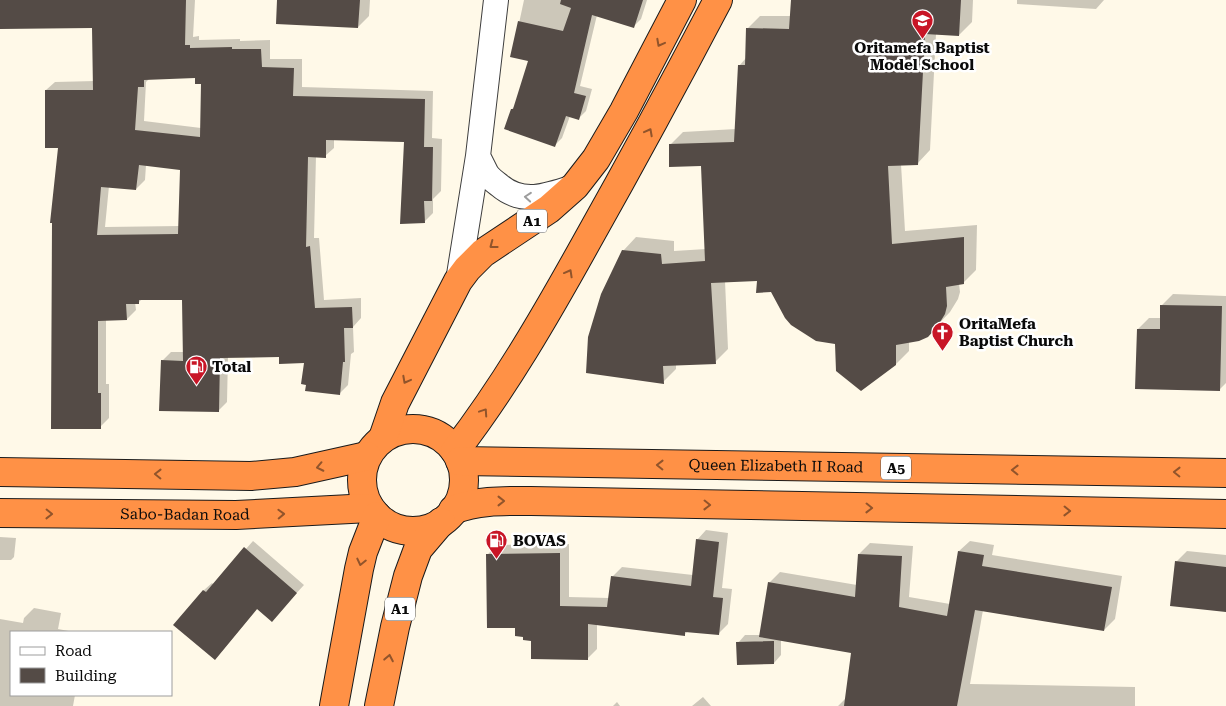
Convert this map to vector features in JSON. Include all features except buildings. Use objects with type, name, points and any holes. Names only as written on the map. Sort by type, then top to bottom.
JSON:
[{"type":"highway","name":"A1","points":[[375,447],[395,403],[458,281],[483,253],[549,209],[575,186],[596,159],[610,135],[682,0]]},
{"type":"highway","points":[[458,456],[542,321],[646,137],[718,0]]},
{"type":"highway","points":[[0,472],[251,476],[295,472],[375,447],[393,433],[416,429],[428,431],[438,436],[447,442],[458,456],[464,474],[463,486],[460,499],[447,516]]},
{"type":"highway","points":[[375,447],[362,469],[364,496],[373,512],[391,526],[408,530],[425,529],[469,504],[486,501],[1226,514]]},
{"type":"highway","name":"Queen Elizabeth II Road","points":[[458,456],[566,463],[1226,473]]},
{"type":"highway","points":[[334,706],[359,569],[373,512]]},
{"type":"highway","name":"Sabo-Badan Road","points":[[0,513],[236,515],[373,512]]},
{"type":"highway","name":"A1","points":[[379,706],[395,627],[408,576],[418,549],[447,516]]},
{"type":"street","points":[[458,281],[478,156],[496,0]]},
{"type":"street","points":[[478,156],[488,176],[502,188],[516,196],[533,199],[551,195],[575,186]]},
{"type":"place","name":"Oritamefa Baptist Model School","points":[[922,39]]},
{"type":"place","name":"OritaMefa Baptist Church","points":[[943,352]]},
{"type":"place","name":"Total","points":[[196,386]]},
{"type":"place","name":"BOVAS","points":[[497,560]]}]
